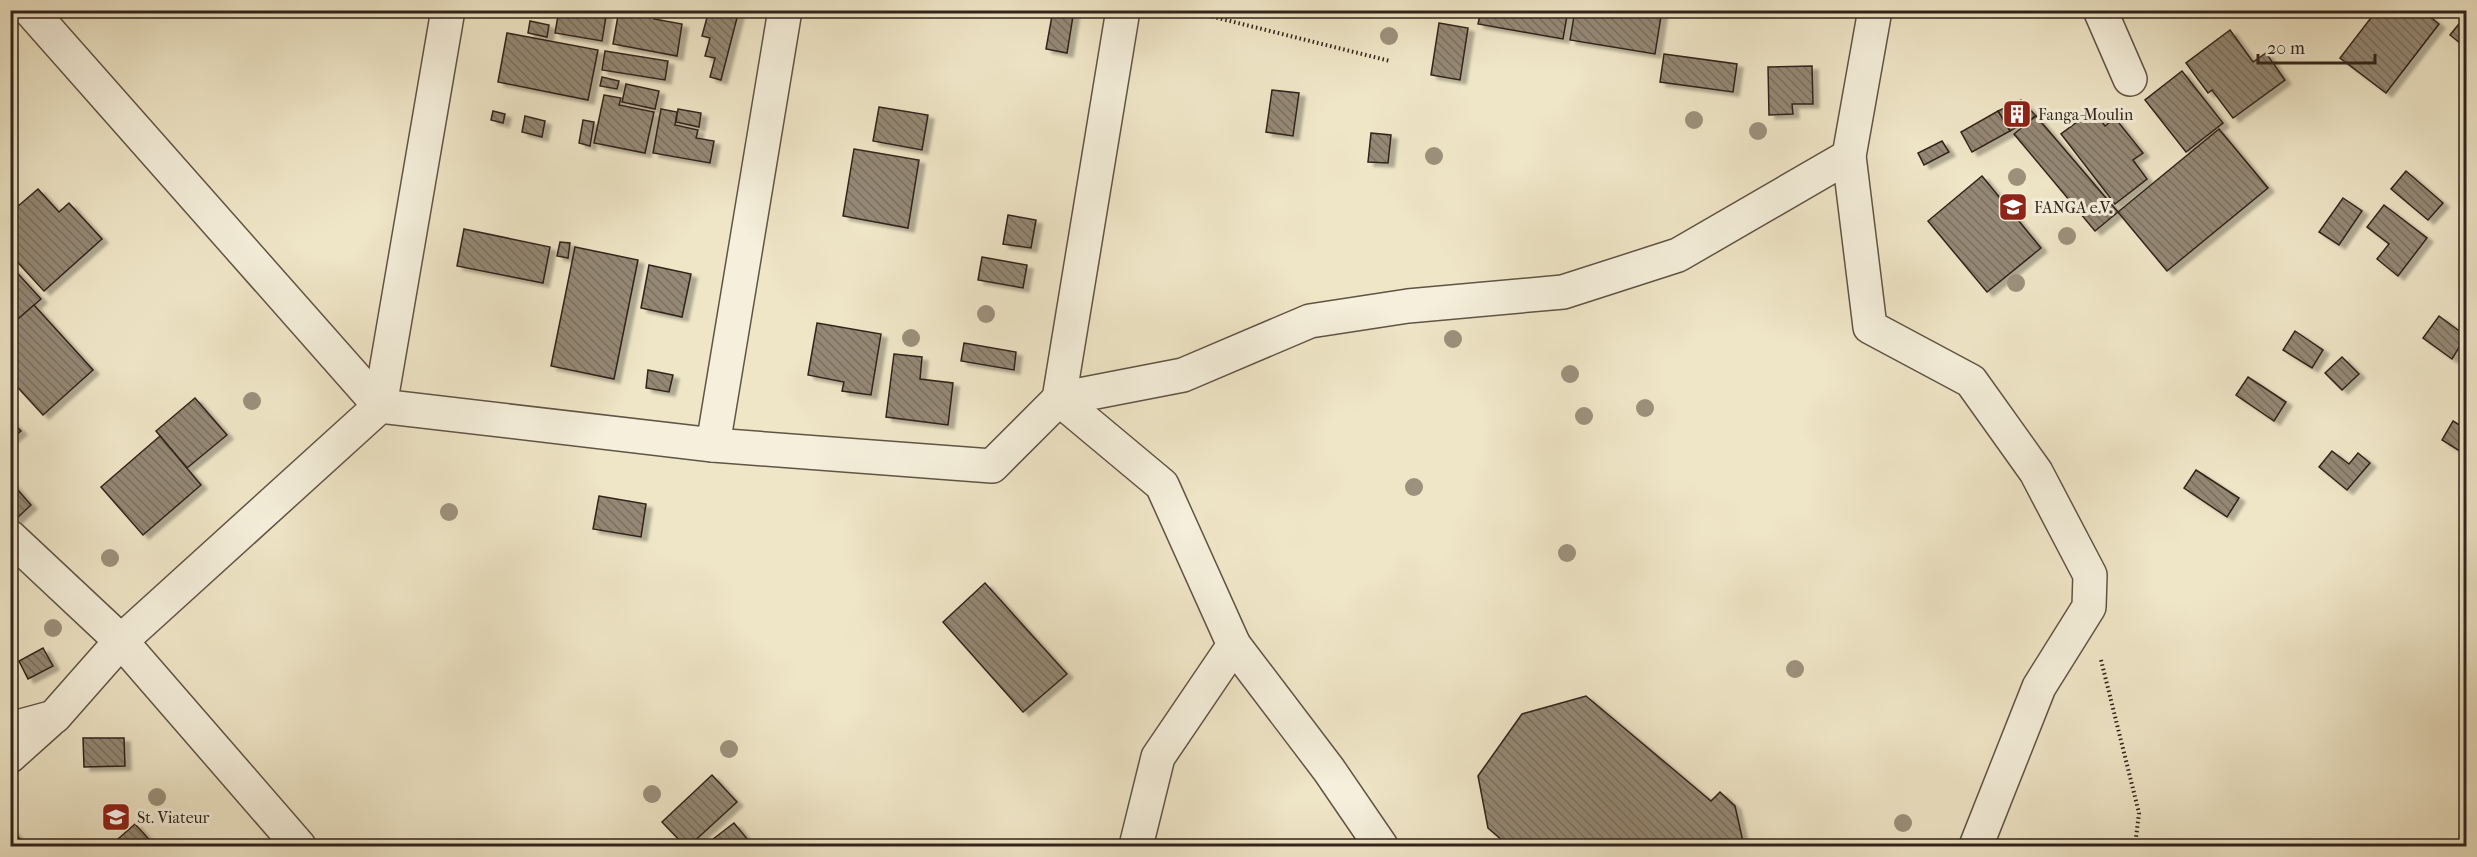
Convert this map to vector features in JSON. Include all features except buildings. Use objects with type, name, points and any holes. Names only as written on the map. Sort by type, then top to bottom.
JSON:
[{"type":"street","points":[[30,10],[380,406],[713,445],[992,466],[1059,399],[1184,375],[1310,321],[1408,306],[1563,292],[1678,255],[1849,156]]},
{"type":"street","points":[[10,756],[54,717],[121,641],[380,406],[448,10]]},
{"type":"street","points":[[713,445],[785,10]]},
{"type":"street","points":[[1059,399],[1123,10]]},
{"type":"street","points":[[1875,10],[1849,156],[1870,327],[1971,381],[2036,472],[2090,574],[2088,607],[2039,687],[1976,846]]},
{"type":"street","points":[[2100,10],[2130,79]]},
{"type":"street","points":[[1059,399],[1161,485],[1234,645],[1329,770],[1381,846]]},
{"type":"street","points":[[10,537],[121,641],[299,846]]},
{"type":"street","points":[[1136,846],[1158,757],[1234,645]]},
{"type":"street","points":[[10,729],[54,717]]},
{"type":"path","points":[[1186,10],[1390,61]]},
{"type":"path","points":[[2088,607],[2139,813],[2135,846]]},
{"type":"place","name":"Fanga-Moulin","points":[[2017,114]]},
{"type":"place","name":"FANGA e.V.","points":[[2013,207]]},
{"type":"place","name":"St. Viateur","points":[[116,817]]}]
